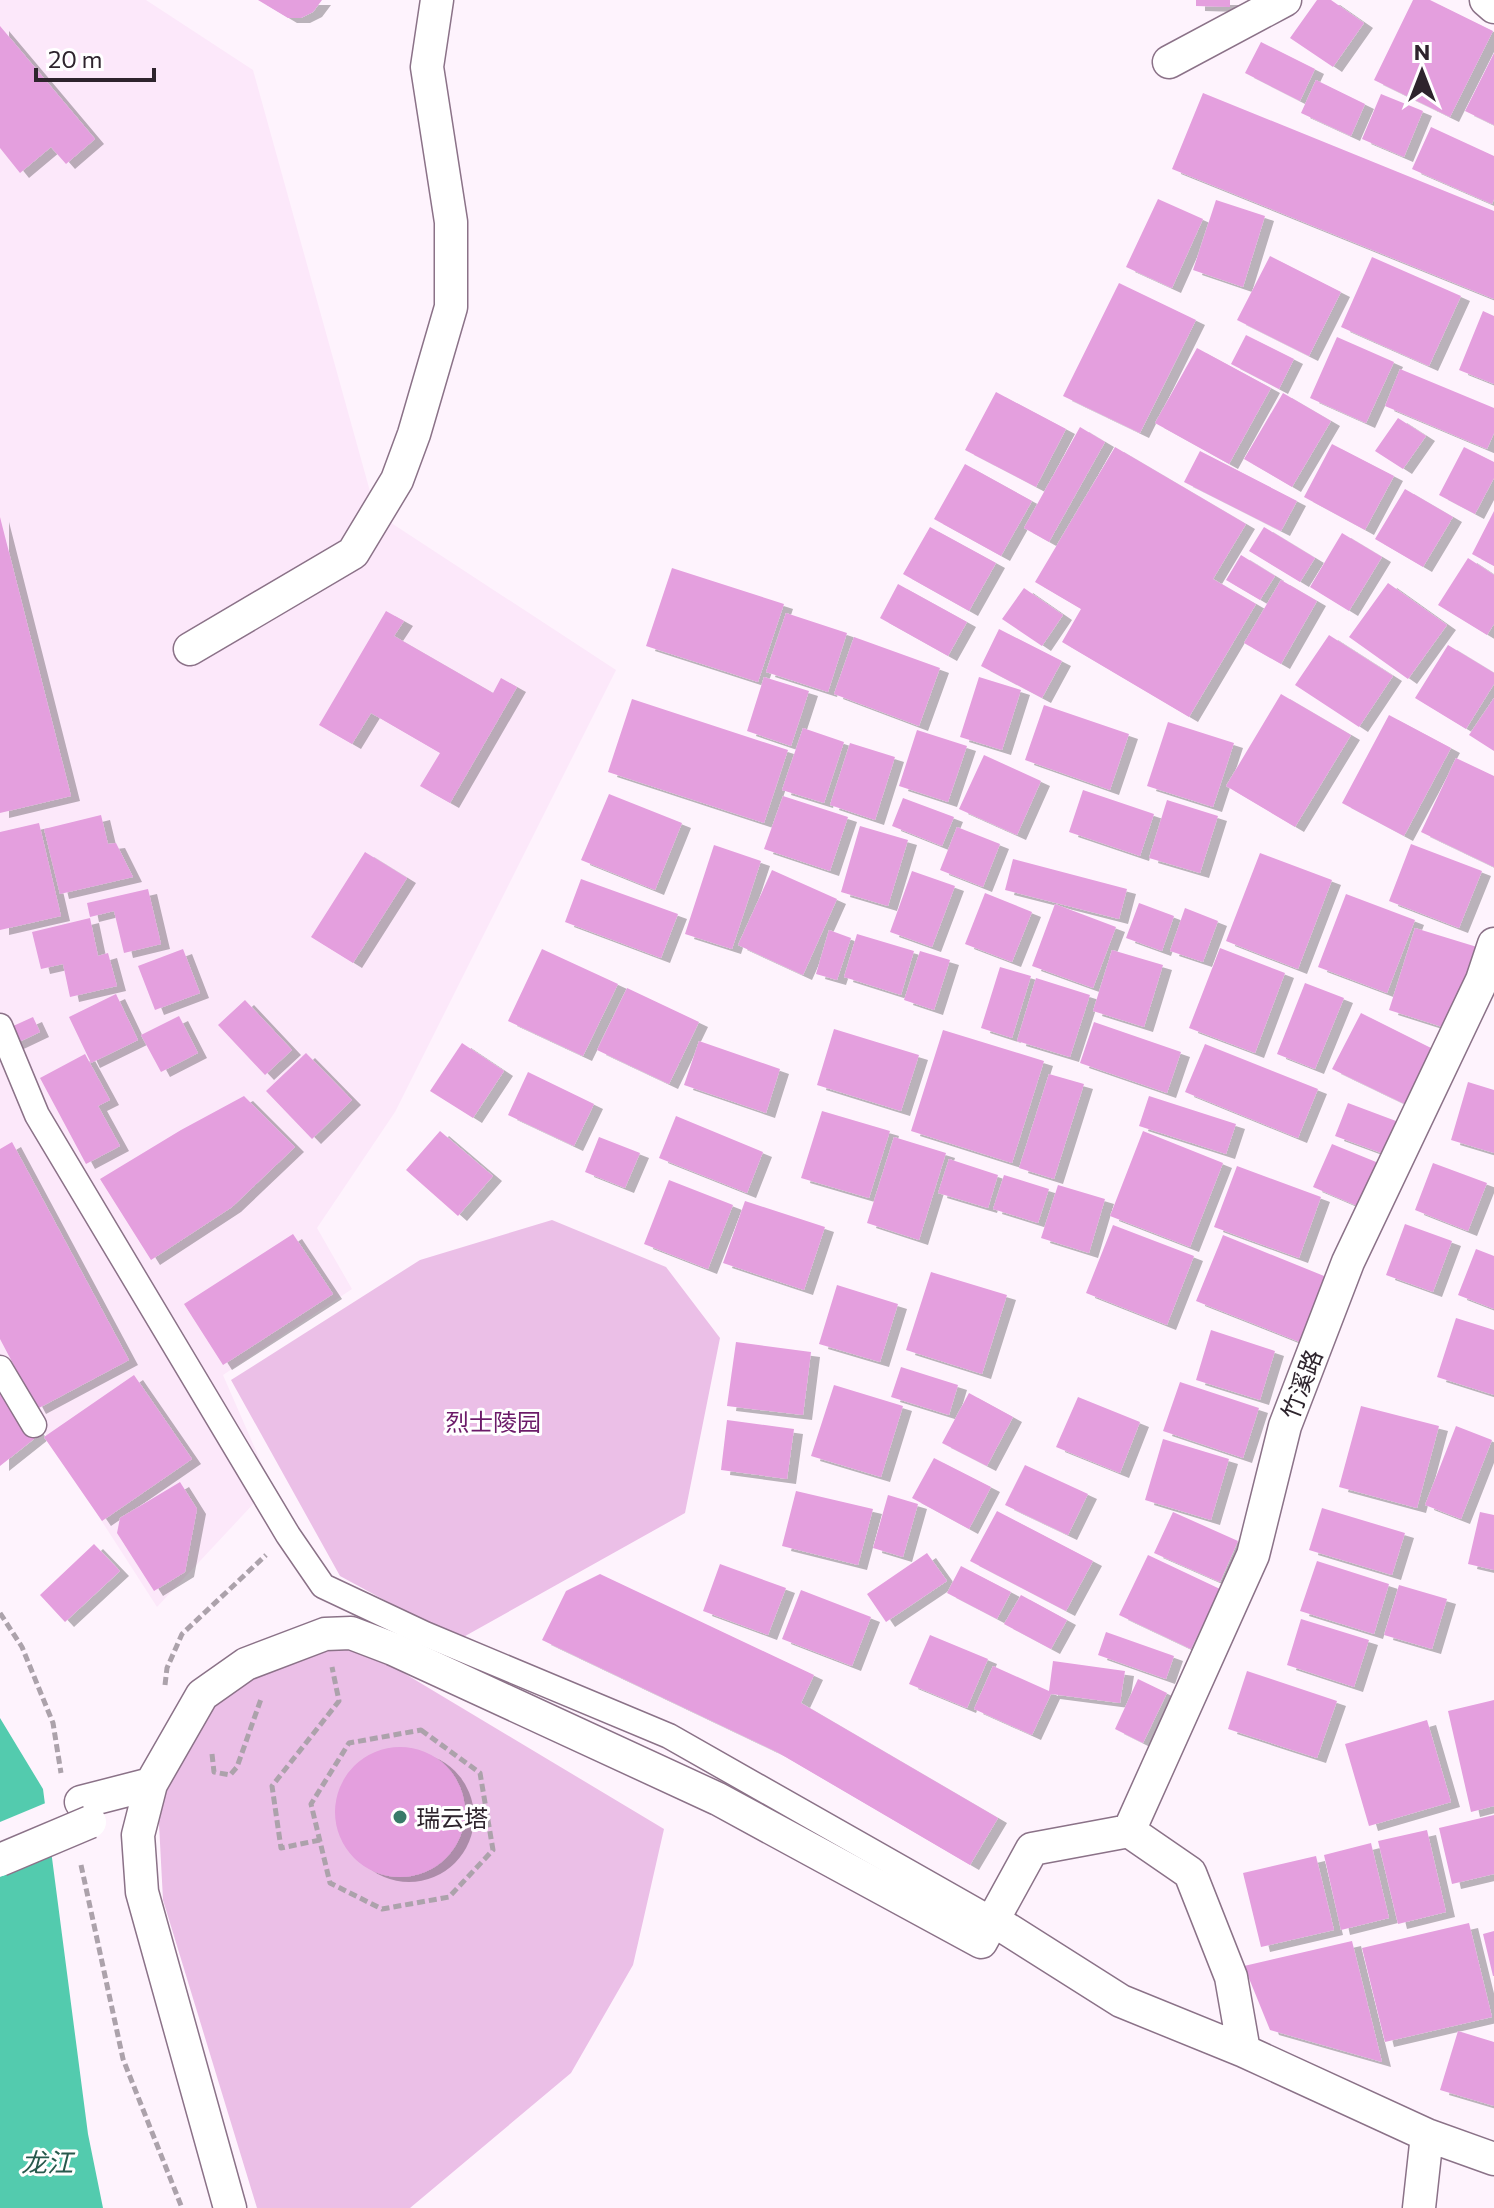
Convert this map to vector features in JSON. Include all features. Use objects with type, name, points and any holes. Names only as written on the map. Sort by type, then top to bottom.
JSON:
[{"type":"street","points":[[190,649],[353,553],[397,480],[436,366],[451,307],[451,222],[427,67],[437,0]]},
{"type":"street","points":[[1169,62],[1285,0]]},
{"type":"street","points":[[1486,0],[1494,7]]},
{"type":"street","name":"竹溪路","points":[[1129,1831],[1253,1555],[1285,1426],[1348,1262],[1482,980],[1494,944]]},
{"type":"street","points":[[0,1026],[11,1084],[37,1115],[288,1535],[323,1586],[425,1634],[669,1736],[993,1920],[1121,2001],[1244,2051],[1427,2135],[1494,2159]]},
{"type":"street","points":[[0,1368],[34,1425]]},
{"type":"street","points":[[230,2208],[142,1892],[138,1835],[151,1784],[202,1695],[246,1664],[325,1634],[351,1633],[393,1649],[718,1799],[981,1942],[1032,1849],[1129,1831],[1190,1873],[1231,1977],[1244,2051]]},
{"type":"street","points":[[0,1836],[78,1802],[151,1784]]},
{"type":"street","points":[[0,1860],[78,1802]]},
{"type":"street","points":[[1419,2208],[1427,2135]]},
{"type":"path","points":[[182,1634],[288,1535]]},
{"type":"path","points":[[0,1613],[22,1647],[53,1723],[78,1802]]},
{"type":"path","points":[[320,1840],[281,1848],[272,1786],[339,1701],[331,1661]]},
{"type":"path","points":[[215,1742],[211,1756],[214,1772],[230,1775],[237,1767],[266,1686]]},
{"type":"path","points":[[421,1730],[480,1773],[493,1850],[449,1897],[382,1909],[330,1883],[320,1840],[311,1804],[349,1743],[421,1730]]},
{"type":"path","points":[[80,1858],[123,2059],[182,2208]]},
{"type":"shaded area","points":[[0,0],[146,0],[253,70],[376,513],[616,670],[395,1112],[317,1228],[352,1289],[223,1375],[271,1485],[157,1607],[0,1363]]},
{"type":"green space","name":"烈士陵园","points":[[552,1220],[666,1267],[720,1338],[685,1513],[458,1640],[340,1576],[231,1380],[420,1260]]},
{"type":"green space","points":[[352,1642],[664,1829],[633,1965],[571,2073],[410,2208],[257,2208],[163,1900],[158,1805],[168,1774],[212,1699],[258,1670]]},
{"type":"water","name":"龙江","points":[[0,1718],[43,1789],[88,2134],[103,2208],[0,2208]]},
{"type":"pier","points":[[48,1802],[55,1854],[0,1877],[0,1822]]},
{"type":"building","points":[[258,0],[322,0],[313,12],[301,18],[288,18]]},
{"type":"building","points":[[1196,0],[1230,0],[1230,7],[1196,6]]},
{"type":"building","points":[[1317,0],[1331,0],[1364,23],[1333,67],[1290,38]]},
{"type":"building","points":[[1413,0],[1430,0],[1493,31],[1450,117],[1374,80]]},
{"type":"building","points":[[0,26],[95,139],[66,164],[51,147],[20,173],[0,148]]},
{"type":"building","points":[[1261,42],[1315,69],[1300,101],[1245,73]]},
{"type":"building","points":[[1494,53],[1494,125],[1465,111]]},
{"type":"building","points":[[1316,80],[1365,104],[1351,136],[1301,113]]},
{"type":"building","points":[[1203,93],[1494,211],[1494,299],[1172,169]]},
{"type":"building","points":[[1381,94],[1423,111],[1404,157],[1362,139]]},
{"type":"building","points":[[1431,127],[1494,156],[1492,204],[1412,169]]},
{"type":"building","points":[[1158,199],[1203,219],[1172,288],[1126,267]]},
{"type":"building","points":[[1216,200],[1265,216],[1243,287],[1193,270]]},
{"type":"building","points":[[1270,256],[1341,292],[1309,356],[1237,320]]},
{"type":"building","points":[[1372,257],[1461,296],[1429,366],[1341,327]]},
{"type":"building","points":[[1119,283],[1196,320],[1140,433],[1063,396]]},
{"type":"building","points":[[1483,311],[1494,316],[1494,384],[1459,370]]},
{"type":"building","points":[[1246,335],[1294,359],[1279,389],[1231,364]]},
{"type":"building","points":[[1337,337],[1394,362],[1366,423],[1310,398]]},
{"type":"building","points":[[1197,348],[1271,388],[1229,464],[1155,423]]},
{"type":"building","points":[[1400,369],[1494,408],[1494,433],[1487,449],[1385,406]]},
{"type":"building","points":[[996,392],[1066,429],[1036,487],[965,450]]},
{"type":"building","points":[[1283,393],[1331,421],[1292,487],[1244,459]]},
{"type":"building","points":[[1398,418],[1426,436],[1403,469],[1375,451]]},
{"type":"building","points":[[1080,427],[1105,442],[1049,542],[1024,528]]},
{"type":"building","points":[[1332,444],[1394,476],[1365,530],[1304,497]]},
{"type":"building","points":[[1115,447],[1246,524],[1213,579],[1256,604],[1189,717],[1062,642],[1081,609],[1035,582]]},
{"type":"building","points":[[1464,447],[1494,462],[1494,478],[1475,514],[1439,495]]},
{"type":"building","points":[[1200,451],[1297,501],[1281,531],[1184,482]]},
{"type":"building","points":[[965,464],[1032,501],[1001,556],[934,519]]},
{"type":"building","points":[[1405,489],[1453,517],[1423,567],[1375,539]]},
{"type":"building","points":[[1494,511],[1494,566],[1472,554]]},
{"type":"building","points":[[0,517],[71,796],[0,813]]},
{"type":"building","points":[[930,527],[996,563],[969,611],[903,574]]},
{"type":"building","points":[[1264,527],[1315,558],[1300,582],[1249,551]]},
{"type":"building","points":[[1342,533],[1382,557],[1349,611],[1310,587]]},
{"type":"building","points":[[1241,555],[1275,576],[1260,600],[1226,580]]},
{"type":"building","points":[[1468,558],[1494,575],[1494,624],[1487,635],[1438,605]]},
{"type":"building","points":[[672,568],[784,604],[758,682],[646,646]]},
{"type":"building","points":[[1281,580],[1317,601],[1281,664],[1244,643]]},
{"type":"building","points":[[1388,583],[1447,625],[1408,679],[1349,637]]},
{"type":"building","points":[[898,584],[967,622],[948,656],[880,618]]},
{"type":"building","points":[[1024,588],[1063,615],[1042,646],[1002,619]]},
{"type":"building","points":[[386,611],[404,621],[394,636],[493,693],[501,678],[517,687],[450,803],[420,786],[440,753],[371,713],[352,744],[319,725]]},
{"type":"building","points":[[786,613],[847,633],[828,692],[766,672]]},
{"type":"building","points":[[999,629],[1062,661],[1042,698],[981,666]]},
{"type":"building","points":[[1329,635],[1393,676],[1359,727],[1295,685]]},
{"type":"building","points":[[854,637],[940,668],[919,726],[834,694]]},
{"type":"building","points":[[1448,645],[1494,673],[1494,684],[1466,729],[1415,698]]},
{"type":"building","points":[[764,677],[809,691],[791,746],[747,731]]},
{"type":"building","points":[[979,677],[1021,690],[1002,750],[960,737]]},
{"type":"building","points":[[1281,694],[1351,735],[1295,827],[1226,786]]},
{"type":"building","points":[[1494,698],[1494,751],[1469,735]]},
{"type":"building","points":[[632,699],[788,750],[764,823],[608,772]]},
{"type":"building","points":[[1044,705],[1129,734],[1110,790],[1025,760]]},
{"type":"building","points":[[1389,715],[1451,748],[1404,836],[1342,803]]},
{"type":"building","points":[[1168,722],[1234,743],[1213,807],[1147,786]]},
{"type":"building","points":[[803,728],[844,742],[824,803],[782,790]]},
{"type":"building","points":[[917,730],[967,746],[948,802],[899,786]]},
{"type":"building","points":[[850,743],[895,757],[875,820],[830,805]]},
{"type":"building","points":[[984,755],[1041,781],[1017,835],[959,809]]},
{"type":"building","points":[[1456,758],[1494,776],[1494,867],[1421,832]]},
{"type":"building","points":[[1083,790],[1154,814],[1140,856],[1069,832]]},
{"type":"building","points":[[609,794],[682,823],[655,890],[581,860]]},
{"type":"building","points":[[783,796],[848,817],[830,871],[764,849]]},
{"type":"building","points":[[903,798],[954,817],[942,846],[892,826]]},
{"type":"building","points":[[1167,800],[1218,816],[1200,873],[1149,858]]},
{"type":"building","points":[[101,815],[108,844],[116,843],[133,877],[60,894],[44,829]]},
{"type":"building","points":[[39,823],[61,916],[0,930],[0,832]]},
{"type":"building","points":[[860,826],[908,840],[888,906],[841,892]]},
{"type":"building","points":[[957,827],[1000,844],[983,887],[940,870]]},
{"type":"building","points":[[1411,844],[1482,871],[1459,928],[1389,901]]},
{"type":"building","points":[[714,845],[761,861],[732,949],[685,934]]},
{"type":"building","points":[[365,852],[407,878],[353,963],[311,937]]},
{"type":"building","points":[[1260,853],[1332,880],[1298,969],[1226,941]]},
{"type":"building","points":[[1013,859],[1127,889],[1119,919],[1005,890]]},
{"type":"building","points":[[772,870],[837,899],[803,975],[738,945]]},
{"type":"building","points":[[912,871],[955,886],[932,947],[890,932]]},
{"type":"building","points":[[581,879],[678,914],[661,958],[565,922]]},
{"type":"building","points":[[148,889],[161,944],[124,953],[114,911],[90,917],[87,903]]},
{"type":"building","points":[[985,893],[1032,912],[1012,962],[965,944]]},
{"type":"building","points":[[1346,894],[1415,920],[1387,993],[1318,967]]},
{"type":"building","points":[[1139,903],[1174,916],[1162,951],[1126,938]]},
{"type":"building","points":[[1055,904],[1116,927],[1093,988],[1032,966]]},
{"type":"building","points":[[1185,908],[1218,921],[1203,962],[1170,951]]},
{"type":"building","points":[[90,918],[98,956],[108,953],[117,986],[70,997],[63,964],[41,969],[32,932]]},
{"type":"building","points":[[1415,928],[1477,947],[1452,1030],[1389,1010]]},
{"type":"building","points":[[829,930],[851,938],[837,980],[816,974]]},
{"type":"building","points":[[857,934],[914,951],[901,995],[844,977]]},
{"type":"building","points":[[1220,948],[1285,973],[1255,1053],[1189,1028]]},
{"type":"building","points":[[183,949],[200,993],[155,1010],[138,966]]},
{"type":"building","points":[[542,949],[618,984],[583,1056],[508,1021]]},
{"type":"building","points":[[1112,950],[1163,965],[1144,1027],[1093,1011]]},
{"type":"building","points":[[920,951],[950,960],[934,1010],[904,1000]]},
{"type":"building","points":[[1000,967],[1031,976],[1012,1038],[981,1028]]},
{"type":"building","points":[[1036,978],[1090,995],[1070,1057],[1017,1041]]},
{"type":"building","points":[[1305,983],[1344,998],[1315,1069],[1277,1054]]},
{"type":"building","points":[[627,988],[699,1022],[669,1084],[597,1050]]},
{"type":"building","points":[[116,994],[138,1040],[91,1063],[69,1017]]},
{"type":"building","points":[[245,1000],[292,1050],[265,1075],[218,1025]]},
{"type":"building","points":[[1361,1013],[1439,1052],[1411,1107],[1332,1069]]},
{"type":"building","points":[[179,1016],[198,1053],[161,1072],[141,1035]]},
{"type":"building","points":[[33,1017],[40,1032],[0,1051],[0,1032]]},
{"type":"building","points":[[1094,1022],[1181,1052],[1167,1093],[1080,1063]]},
{"type":"building","points":[[834,1029],[919,1055],[901,1111],[817,1085]]},
{"type":"building","points":[[943,1030],[1044,1061],[1012,1163],[911,1131]]},
{"type":"building","points":[[699,1041],[780,1069],[766,1113],[684,1085]]},
{"type":"building","points":[[462,1043],[504,1071],[473,1118],[430,1091]]},
{"type":"building","points":[[1205,1044],[1318,1089],[1298,1138],[1185,1092]]},
{"type":"building","points":[[306,1053],[352,1100],[312,1139],[266,1091]]},
{"type":"building","points":[[85,1054],[110,1100],[98,1106],[120,1146],[86,1164],[40,1078]]},
{"type":"building","points":[[528,1072],[594,1104],[574,1146],[508,1115]]},
{"type":"building","points":[[1049,1074],[1084,1084],[1054,1179],[1019,1168]]},
{"type":"building","points":[[1468,1082],[1494,1090],[1494,1153],[1451,1140]]},
{"type":"building","points":[[244,1096],[295,1147],[232,1207],[151,1260],[100,1179]]},
{"type":"building","points":[[1149,1096],[1236,1124],[1226,1154],[1139,1126]]},
{"type":"building","points":[[1348,1103],[1396,1121],[1384,1154],[1335,1136]]},
{"type":"building","points":[[822,1111],[890,1131],[869,1198],[801,1178]]},
{"type":"building","points":[[676,1116],[763,1152],[747,1193],[659,1158]]},
{"type":"building","points":[[440,1131],[493,1176],[458,1216],[406,1170]]},
{"type":"building","points":[[1143,1131],[1223,1163],[1190,1247],[1110,1216]]},
{"type":"building","points":[[599,1137],[640,1153],[625,1188],[585,1172]]},
{"type":"building","points":[[894,1137],[946,1153],[919,1240],[867,1223]]},
{"type":"building","points":[[12,1142],[129,1360],[37,1409],[0,1339],[0,1149]]},
{"type":"building","points":[[1332,1144],[1381,1164],[1362,1208],[1313,1187]]},
{"type":"building","points":[[949,1159],[998,1175],[988,1208],[938,1193]]},
{"type":"building","points":[[1433,1163],[1487,1183],[1468,1231],[1415,1210]]},
{"type":"building","points":[[1237,1166],[1321,1197],[1299,1258],[1214,1227]]},
{"type":"building","points":[[1004,1175],[1049,1189],[1038,1223],[993,1209]]},
{"type":"building","points":[[669,1180],[733,1205],[708,1269],[644,1244]]},
{"type":"building","points":[[1058,1185],[1105,1199],[1089,1253],[1041,1238]]},
{"type":"building","points":[[745,1201],[825,1227],[804,1290],[723,1263]]},
{"type":"building","points":[[1405,1224],[1452,1241],[1433,1292],[1386,1275]]},
{"type":"building","points":[[1113,1225],[1194,1256],[1167,1325],[1086,1293]]},
{"type":"building","points":[[293,1234],[333,1294],[223,1365],[184,1304]]},
{"type":"building","points":[[1223,1235],[1329,1278],[1302,1343],[1196,1301]]},
{"type":"building","points":[[1476,1249],[1494,1256],[1494,1309],[1458,1295]]},
{"type":"building","points":[[931,1272],[1007,1295],[982,1374],[906,1350]]},
{"type":"building","points":[[837,1285],[898,1304],[880,1362],[819,1344]]},
{"type":"building","points":[[1456,1318],[1494,1330],[1494,1395],[1437,1377]]},
{"type":"building","points":[[1211,1330],[1275,1351],[1260,1400],[1196,1380]]},
{"type":"building","points":[[736,1342],[811,1352],[803,1415],[727,1406]]},
{"type":"building","points":[[901,1367],[958,1385],[949,1415],[891,1397]]},
{"type":"building","points":[[134,1375],[192,1459],[102,1521],[44,1437]]},
{"type":"building","points":[[1180,1382],[1259,1408],[1243,1458],[1163,1431]]},
{"type":"building","points":[[0,1385],[39,1435],[0,1466]]},
{"type":"building","points":[[834,1385],[903,1406],[881,1477],[811,1456]]},
{"type":"building","points":[[969,1393],[1013,1417],[987,1466],[942,1443]]},
{"type":"building","points":[[1078,1397],[1140,1422],[1120,1473],[1056,1447]]},
{"type":"building","points":[[1361,1406],[1439,1426],[1417,1508],[1339,1487]]},
{"type":"building","points":[[727,1420],[794,1429],[787,1479],[721,1470]]},
{"type":"building","points":[[1456,1426],[1492,1440],[1461,1519],[1425,1505]]},
{"type":"building","points":[[1163,1439],[1229,1459],[1211,1520],[1145,1500]]},
{"type":"building","points":[[934,1458],[991,1487],[969,1529],[912,1498]]},
{"type":"building","points":[[1025,1465],[1088,1494],[1068,1535],[1005,1505]]},
{"type":"building","points":[[180,1482],[197,1509],[185,1572],[154,1591],[117,1533],[120,1518]]},
{"type":"building","points":[[796,1491],[873,1509],[858,1565],[782,1546]]},
{"type":"building","points":[[888,1495],[918,1504],[903,1557],[873,1548]]},
{"type":"building","points":[[1322,1508],[1405,1533],[1392,1575],[1309,1550]]},
{"type":"building","points":[[997,1511],[1093,1561],[1066,1611],[970,1561]]},
{"type":"building","points":[[1173,1512],[1238,1541],[1220,1582],[1154,1553]]},
{"type":"building","points":[[1480,1512],[1494,1515],[1494,1570],[1468,1564]]},
{"type":"building","points":[[94,1544],[120,1571],[65,1622],[40,1595]]},
{"type":"building","points":[[927,1553],[947,1581],[886,1622],[867,1594]]},
{"type":"building","points":[[1148,1555],[1220,1589],[1191,1649],[1119,1615]]},
{"type":"building","points":[[1317,1561],[1389,1584],[1374,1634],[1300,1611]]},
{"type":"building","points":[[720,1564],[786,1588],[768,1635],[703,1611]]},
{"type":"building","points":[[961,1566],[1011,1592],[997,1619],[947,1593]]},
{"type":"building","points":[[600,1574],[814,1675],[801,1703],[998,1818],[970,1865],[777,1752],[542,1640],[566,1591]]},
{"type":"building","points":[[1399,1585],[1447,1599],[1432,1649],[1384,1635]]},
{"type":"building","points":[[801,1590],[871,1617],[852,1666],[782,1639]]},
{"type":"building","points":[[1021,1595],[1067,1620],[1051,1649],[1004,1624]]},
{"type":"building","points":[[1301,1619],[1369,1640],[1354,1687],[1287,1665]]},
{"type":"building","points":[[1106,1632],[1174,1656],[1166,1679],[1098,1655]]},
{"type":"building","points":[[930,1635],[988,1659],[967,1708],[909,1684]]},
{"type":"building","points":[[1053,1661],[1125,1671],[1120,1703],[1051,1694],[1032,1735],[974,1709],[993,1666],[1049,1691]]},
{"type":"building","points":[[1247,1671],[1337,1701],[1317,1758],[1228,1729]]},
{"type":"building","points":[[1138,1679],[1167,1693],[1143,1743],[1115,1729]]},
{"type":"building","points":[[1494,1700],[1494,1806],[1471,1812],[1448,1711]]},
{"type":"building","points":[[1427,1720],[1451,1802],[1369,1826],[1345,1744]]},
{"type":"building","name":"瑞云塔","points":[[400,1747],[425,1752],[446,1766],[460,1787],[465,1812],[460,1837],[446,1858],[425,1872],[400,1877],[375,1872],[354,1858],[340,1837],[335,1812],[340,1787],[354,1766],[375,1752]]},
{"type":"building","points":[[1494,1815],[1494,1874],[1452,1884],[1439,1828]]},
{"type":"building","points":[[1427,1830],[1446,1912],[1398,1924],[1378,1841]]},
{"type":"building","points":[[1371,1843],[1389,1918],[1341,1930],[1324,1855]]},
{"type":"building","points":[[1316,1856],[1334,1930],[1261,1947],[1243,1873]]},
{"type":"building","points":[[1469,1923],[1492,2017],[1385,2042],[1362,1948]]},
{"type":"building","points":[[1494,1931],[1494,1976],[1493,1976],[1483,1934]]},
{"type":"building","points":[[1352,1941],[1382,2062],[1270,2030],[1244,1966]]},
{"type":"building","points":[[1458,2031],[1494,2042],[1494,2106],[1440,2090]]},
{"type":"place","name":"瑞云塔","points":[[400,1817]]}]
